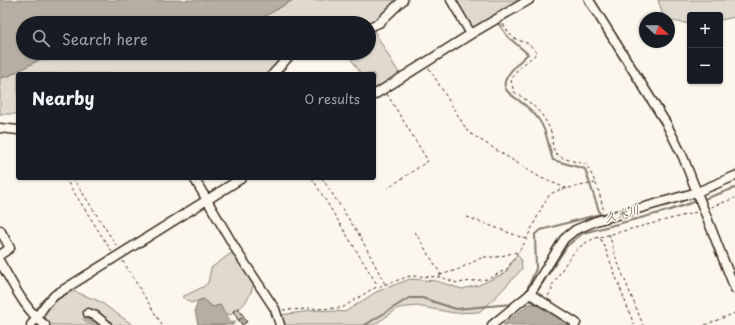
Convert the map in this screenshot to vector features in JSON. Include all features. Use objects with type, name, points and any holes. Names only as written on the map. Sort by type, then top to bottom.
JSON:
[{"type":"street","points":[[376,24],[403,0]]},
{"type":"street","points":[[451,0],[471,34]]},
{"type":"street","points":[[376,94],[471,34],[529,0]]},
{"type":"street","points":[[589,0],[666,123],[697,193],[735,289]]},
{"type":"street","points":[[275,72],[286,60]]},
{"type":"street","points":[[0,128],[16,130]]},
{"type":"street","points":[[492,325],[530,294],[531,289],[568,234],[580,226],[697,193],[735,176]]},
{"type":"street","points":[[195,180],[238,253],[276,311],[280,325]]},
{"type":"street","points":[[33,321],[55,295],[239,180]]},
{"type":"street","points":[[0,230],[10,248],[0,255]]},
{"type":"street","points":[[0,262],[33,321],[45,325]]},
{"type":"street","points":[[530,294],[576,323],[575,325]]},
{"type":"street","points":[[88,313],[96,316],[107,325]]},
{"type":"path","points":[[499,17],[512,36],[521,42],[529,44],[537,54],[515,73],[511,81],[514,92],[534,104],[542,115],[551,132],[553,147],[556,153],[559,156],[587,165],[596,183],[605,218]]},
{"type":"path","points":[[425,63],[468,132],[541,178],[569,189]]},
{"type":"path","points":[[384,89],[428,161],[388,188]]},
{"type":"path","points":[[66,180],[119,255],[162,325]]},
{"type":"path","points":[[74,180],[112,239],[119,255]]},
{"type":"path","points":[[313,180],[378,286]]},
{"type":"path","points":[[323,180],[361,238],[386,284]]},
{"type":"path","points":[[276,311],[342,308],[378,286],[410,276],[440,277],[457,284],[488,280],[507,269],[526,239],[547,197],[553,192],[596,183]]},
{"type":"path","points":[[544,302],[552,290],[551,287],[574,250],[584,242],[609,233],[704,210],[735,198]]},
{"type":"path","points":[[467,218],[526,239]]},
{"type":"path","points":[[415,232],[440,277]]},
{"type":"path","points":[[609,233],[616,258],[643,325]]},
{"type":"path","points":[[599,237],[604,245],[634,325]]},
{"type":"path","points":[[440,275],[457,270],[483,257],[497,257],[518,252]]},
{"type":"path","points":[[705,325],[735,313]]},
{"type":"shaded area","points":[[0,0],[293,0],[265,16],[16,16],[16,60],[39,60],[9,76],[0,78]]},
{"type":"shaded area","points":[[293,0],[400,0],[376,21],[376,16],[265,16]]},
{"type":"shaded area","points":[[454,0],[523,0],[471,29]]},
{"type":"shaded area","points":[[658,0],[735,0],[735,17],[723,19],[723,12],[687,12],[687,24],[675,22],[675,12],[662,12]]},
{"type":"shaded area","points":[[376,34],[400,75],[376,91],[376,72],[360,72],[352,60],[376,60]]},
{"type":"shaded area","points":[[39,60],[283,60],[273,72],[16,72]]},
{"type":"shaded area","points":[[16,72],[16,114],[0,114],[0,78]]},
{"type":"shaded area","points":[[234,251],[254,284],[248,298],[239,309],[230,315],[225,313],[220,305],[213,307],[203,299],[191,303],[182,297],[208,283],[211,268]]},
{"type":"shaded area","points":[[517,255],[521,259],[522,269],[491,302],[479,312],[454,313],[417,306],[399,308],[374,325],[279,325],[280,315],[318,310],[345,312],[376,292],[410,279],[436,281],[462,289],[479,285],[505,273]]},
{"type":"shaded area","points":[[73,291],[99,301],[133,325],[109,325],[87,311],[85,319],[92,325],[49,325],[42,317],[55,302]]},
{"type":"shaded area","points":[[203,299],[213,307],[220,305],[231,323],[236,321],[233,325],[198,325],[195,310],[198,301]]},
{"type":"shaded area","points":[[538,303],[571,325],[503,325],[529,304]]},
{"type":"building","points":[[238,308],[244,317],[238,320],[233,311]]},
{"type":"waterway","points":[[498,23],[508,37],[528,54],[506,78],[505,86],[508,92],[531,110],[539,120],[546,135],[553,160],[585,169],[600,214],[541,230],[535,234],[536,269],[525,294]]},
{"type":"waterway","name":"久米川","points":[[701,200],[735,188]]},
{"type":"waterway","name":"久米川","points":[[538,290],[567,246],[583,233],[667,211],[697,201]]},
{"type":"waterway","name":"久米川","points":[[365,325],[409,298],[422,298],[456,309],[512,304]]},
{"type":"waterway","points":[[86,318],[97,325]]}]
